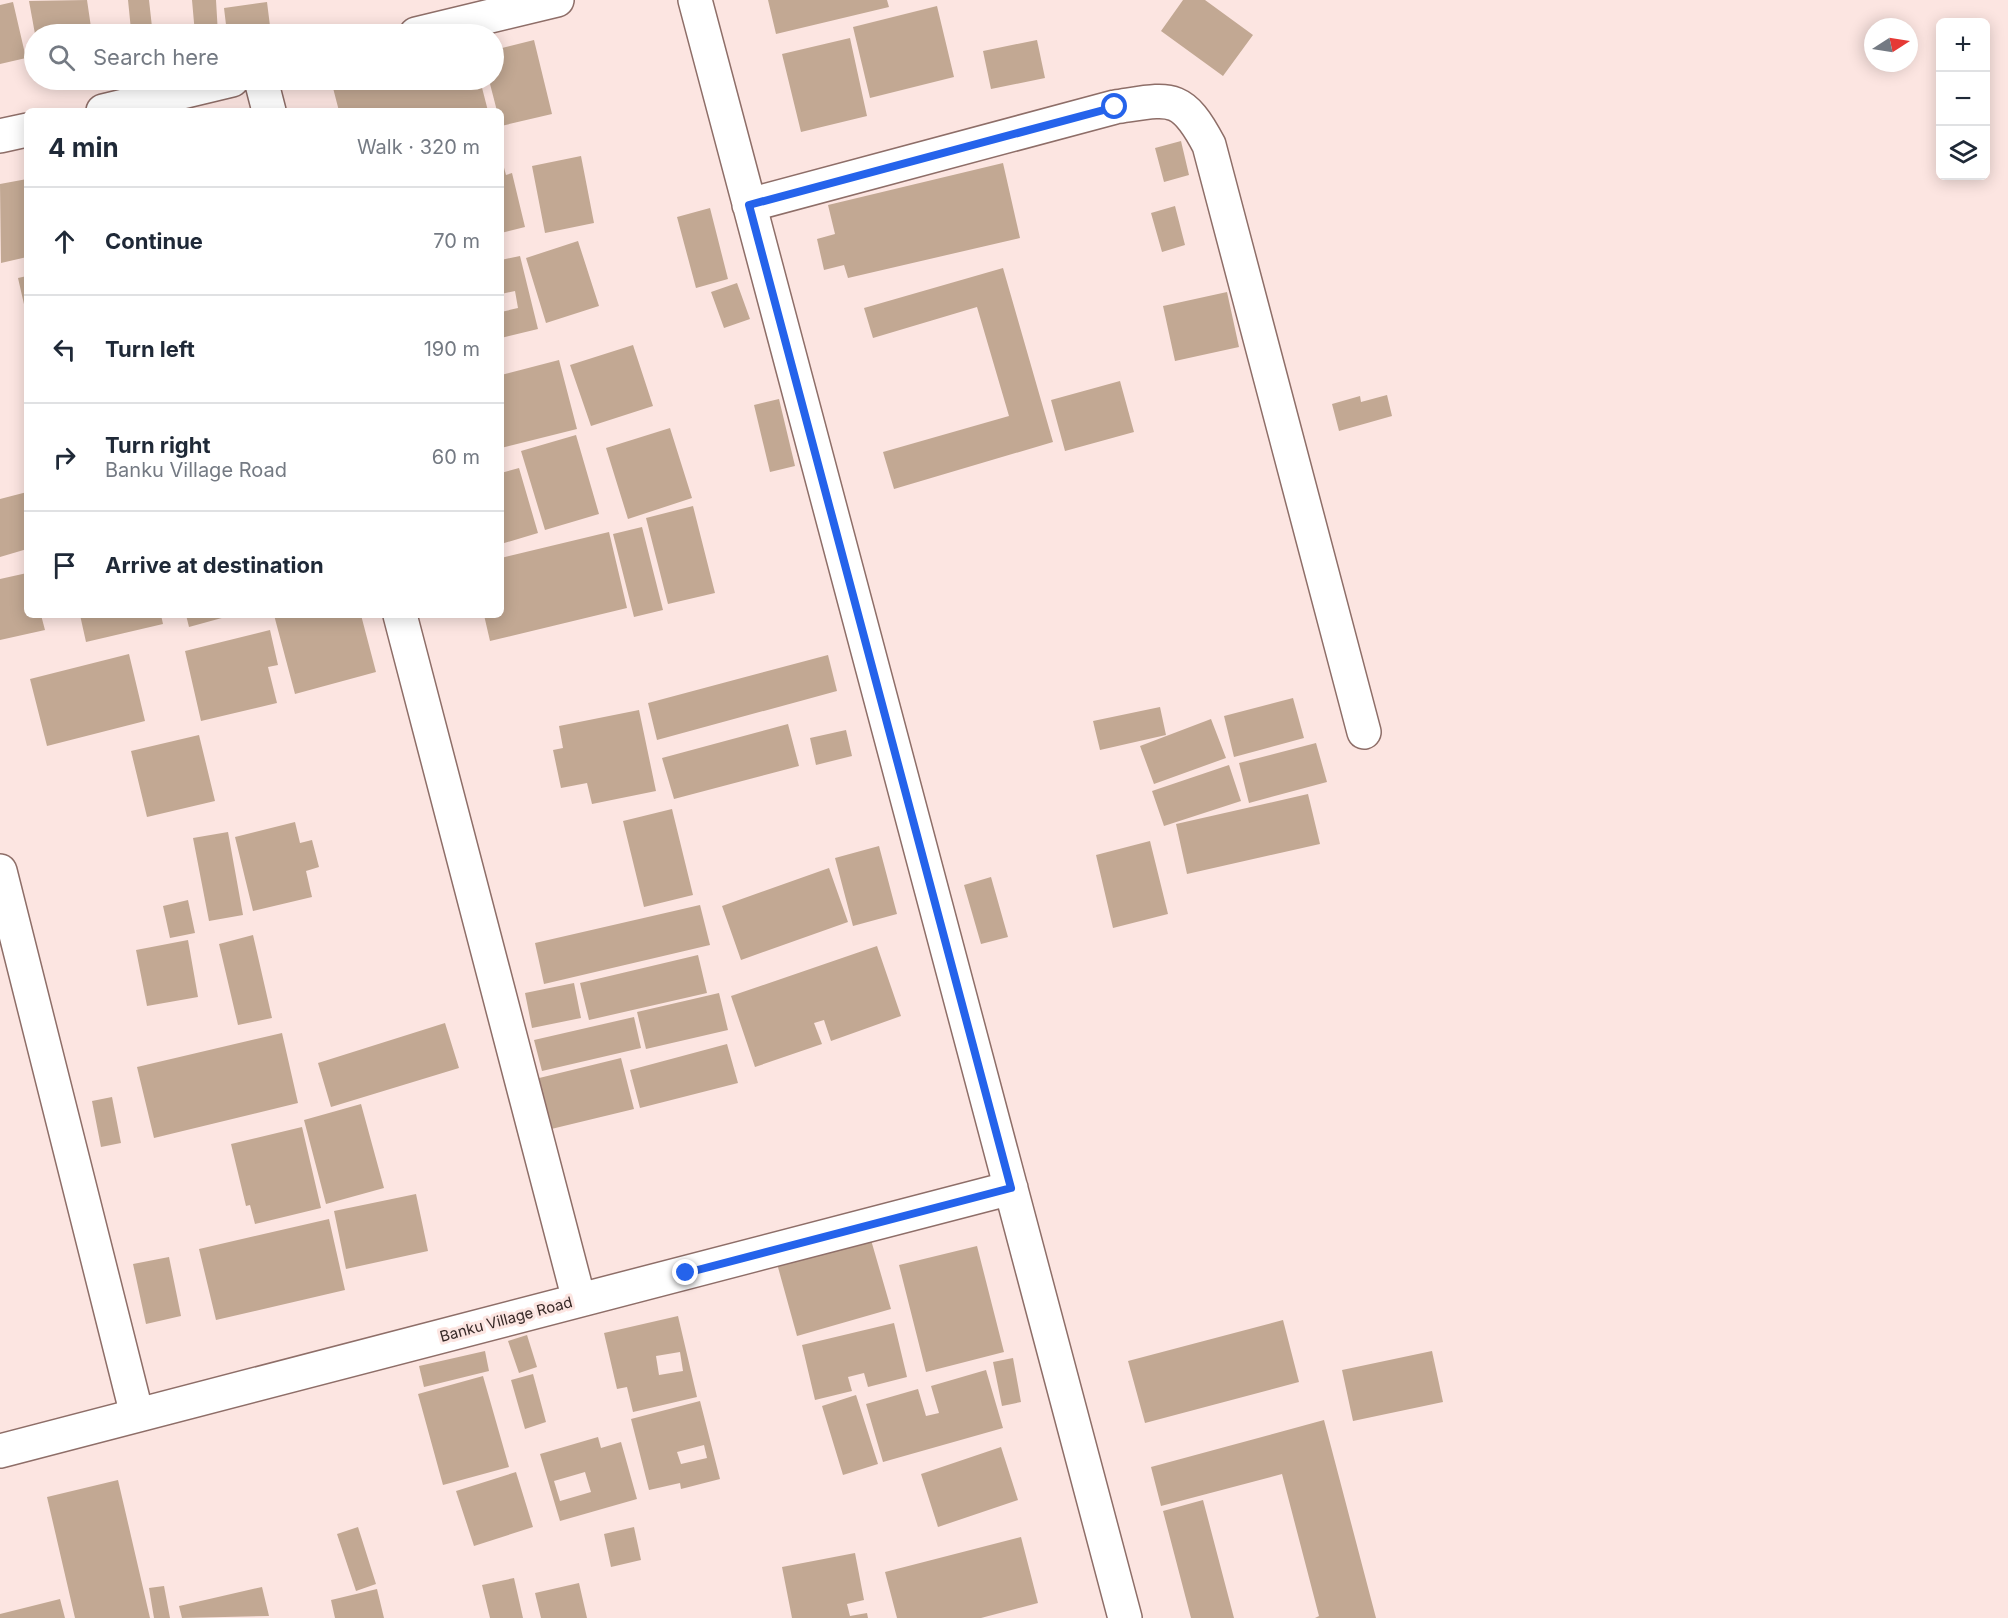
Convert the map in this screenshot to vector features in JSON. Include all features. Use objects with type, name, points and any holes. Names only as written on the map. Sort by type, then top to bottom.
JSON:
[{"type":"street","points":[[457,24],[557,0]]},
{"type":"street","points":[[695,0],[1124,1618]]},
{"type":"street","points":[[115,108],[190,90]]},
{"type":"street","points":[[264,90],[268,108]]},
{"type":"street","points":[[749,205],[1115,107],[1166,99],[1194,116],[1209,145],[1364,732]]},
{"type":"street","points":[[0,136],[24,131]]},
{"type":"street","points":[[401,618],[579,1300]]},
{"type":"street","points":[[0,871],[137,1415]]},
{"type":"street","name":"Banku Village Road","points":[[0,1451],[1011,1188]]},
{"type":"building","points":[[87,0],[91,24],[33,24],[29,1]]},
{"type":"building","points":[[128,0],[149,0],[152,24],[130,24]]},
{"type":"building","points":[[192,0],[216,0],[217,24],[194,24]]},
{"type":"building","points":[[768,0],[887,0],[889,7],[776,34]]},
{"type":"building","points":[[1183,0],[1205,0],[1253,35],[1223,76],[1161,31]]},
{"type":"building","points":[[13,2],[24,58],[0,64],[0,5]]},
{"type":"building","points":[[267,2],[270,24],[226,24],[224,8]]},
{"type":"building","points":[[937,6],[954,77],[870,98],[853,27]]},
{"type":"building","points":[[850,38],[867,116],[801,132],[782,54]]},
{"type":"building","points":[[534,40],[552,114],[504,125],[504,108],[496,108],[492,90],[504,90],[504,48]]},
{"type":"building","points":[[1037,40],[1045,78],[991,89],[983,51]]},
{"type":"building","points":[[334,90],[483,90],[487,108],[338,108]]},
{"type":"building","points":[[1181,141],[1189,175],[1164,182],[1155,148]]},
{"type":"building","points":[[581,156],[594,223],[545,233],[532,166]]},
{"type":"building","points":[[1003,163],[1020,238],[848,278],[844,265],[824,270],[817,239],[835,234],[828,205]]},
{"type":"building","points":[[504,168],[506,175],[512,173],[525,227],[504,232]]},
{"type":"building","points":[[24,180],[24,258],[1,263],[0,184]]},
{"type":"building","points":[[1175,206],[1185,245],[1162,252],[1151,213]]},
{"type":"building","points":[[710,208],[728,279],[696,288],[677,217]]},
{"type":"building","points":[[578,241],[599,306],[546,323],[526,258]]},
{"type":"building","points":[[520,256],[538,329],[504,337],[504,311],[518,308],[515,291],[504,293],[504,259]]},
{"type":"building","points":[[1003,268],[1053,442],[894,489],[883,452],[1009,416],[977,307],[873,338],[864,308]]},
{"type":"building","points":[[24,277],[24,304],[18,278]]},
{"type":"building","points":[[737,283],[750,319],[724,328],[711,292]]},
{"type":"building","points":[[1227,292],[1239,347],[1175,361],[1163,306]]},
{"type":"building","points":[[633,345],[653,406],[591,426],[570,365]]},
{"type":"building","points":[[559,360],[577,429],[504,447],[504,374]]},
{"type":"building","points":[[1120,381],[1134,432],[1065,451],[1051,400]]},
{"type":"building","points":[[1387,395],[1392,416],[1339,431],[1332,404],[1360,396],[1361,402]]},
{"type":"building","points":[[779,399],[795,466],[770,472],[754,405]]},
{"type":"building","points":[[670,428],[692,498],[628,519],[606,448]]},
{"type":"building","points":[[576,435],[599,514],[545,530],[521,451]]},
{"type":"building","points":[[519,468],[538,533],[504,543],[504,472]]},
{"type":"building","points":[[24,493],[24,550],[0,557],[0,499]]},
{"type":"building","points":[[693,506],[715,593],[668,604],[646,518]]},
{"type":"building","points":[[642,527],[663,610],[634,617],[613,534]]},
{"type":"building","points":[[609,532],[627,608],[490,641],[485,618],[504,618],[504,557]]},
{"type":"building","points":[[24,574],[24,618],[42,618],[45,630],[0,640],[0,579]]},
{"type":"building","points":[[81,618],[162,618],[163,624],[86,642]]},
{"type":"building","points":[[187,618],[222,618],[189,627]]},
{"type":"building","points":[[275,618],[362,618],[376,672],[295,694]]},
{"type":"building","points":[[270,630],[278,665],[268,667],[277,703],[201,721],[185,651]]},
{"type":"building","points":[[129,654],[145,721],[47,746],[30,679]]},
{"type":"building","points":[[828,655],[837,691],[657,740],[648,703]]},
{"type":"building","points":[[1293,698],[1304,738],[1234,757],[1224,716]]},
{"type":"building","points":[[1160,707],[1166,735],[1100,750],[1093,721]]},
{"type":"building","points":[[639,710],[656,791],[592,804],[587,783],[561,788],[553,750],[563,748],[559,726]]},
{"type":"building","points":[[1211,719],[1226,758],[1154,784],[1140,746]]},
{"type":"building","points":[[788,724],[799,766],[674,799],[662,758]]},
{"type":"building","points":[[846,730],[852,756],[816,765],[810,738]]},
{"type":"building","points":[[199,735],[215,801],[147,817],[131,751]]},
{"type":"building","points":[[1316,743],[1327,782],[1249,803],[1239,763]]},
{"type":"building","points":[[1229,765],[1241,801],[1164,826],[1152,791]]},
{"type":"building","points":[[1308,794],[1320,844],[1187,874],[1176,824]]},
{"type":"building","points":[[672,809],[693,895],[644,907],[623,821]]},
{"type":"building","points":[[295,822],[300,843],[312,840],[319,867],[306,871],[312,897],[253,911],[235,837]]},
{"type":"building","points":[[228,832],[243,915],[209,921],[193,838]]},
{"type":"building","points":[[1150,841],[1168,914],[1113,928],[1096,855]]},
{"type":"building","points":[[879,846],[897,914],[853,926],[835,858]]},
{"type":"building","points":[[829,868],[848,922],[741,960],[722,906]]},
{"type":"building","points":[[991,877],[1008,937],[981,944],[964,885]]},
{"type":"building","points":[[188,900],[195,933],[170,938],[163,906]]},
{"type":"building","points":[[700,905],[710,945],[544,984],[535,943]]},
{"type":"building","points":[[253,935],[272,1018],[238,1025],[219,944]]},
{"type":"building","points":[[188,940],[198,997],[147,1006],[136,950]]},
{"type":"building","points":[[877,946],[901,1016],[831,1041],[824,1020],[814,1023],[822,1044],[755,1067],[731,996]]},
{"type":"building","points":[[698,955],[707,993],[589,1020],[580,983]]},
{"type":"building","points":[[574,983],[581,1018],[532,1028],[525,993]]},
{"type":"building","points":[[719,993],[728,1030],[646,1049],[637,1012]]},
{"type":"building","points":[[634,1017],[641,1048],[542,1071],[534,1040]]},
{"type":"building","points":[[445,1023],[459,1068],[331,1107],[318,1063]]},
{"type":"building","points":[[282,1033],[298,1103],[154,1138],[137,1067]]},
{"type":"building","points":[[727,1044],[738,1083],[640,1108],[630,1070]]},
{"type":"building","points":[[621,1058],[634,1109],[543,1131],[531,1080]]},
{"type":"building","points":[[112,1097],[121,1143],[101,1147],[92,1101]]},
{"type":"building","points":[[361,1104],[384,1188],[326,1204],[304,1120]]},
{"type":"building","points":[[302,1127],[321,1208],[255,1224],[250,1205],[246,1206],[231,1144]]},
{"type":"building","points":[[416,1194],[428,1251],[346,1269],[334,1211]]},
{"type":"building","points":[[329,1219],[345,1290],[216,1320],[199,1249]]},
{"type":"building","points":[[869,1233],[891,1309],[797,1336],[776,1260]]},
{"type":"building","points":[[977,1246],[1004,1352],[926,1372],[899,1265]]},
{"type":"building","points":[[169,1257],[181,1316],[146,1324],[133,1264]]},
{"type":"building","points":[[678,1316],[697,1397],[633,1412],[627,1387],[617,1389],[604,1333]],"holes":[[[680,1352],[683,1371],[659,1375],[656,1356]]]},
{"type":"building","points":[[1283,1320],[1299,1382],[1145,1423],[1128,1361]]},
{"type":"building","points":[[894,1323],[907,1377],[868,1387],[864,1373],[848,1377],[852,1391],[815,1400],[802,1345]]},
{"type":"building","points":[[527,1335],[537,1367],[519,1373],[508,1341]]},
{"type":"building","points":[[485,1351],[489,1371],[424,1387],[419,1366]]},
{"type":"building","points":[[1432,1351],[1443,1402],[1353,1421],[1342,1370]]},
{"type":"building","points":[[1013,1358],[1021,1402],[1002,1406],[993,1362]]},
{"type":"building","points":[[986,1370],[1003,1428],[883,1462],[866,1404],[918,1389],[926,1416],[939,1413],[931,1386]]},
{"type":"building","points":[[533,1374],[546,1422],[525,1429],[511,1380]]},
{"type":"building","points":[[483,1376],[509,1467],[443,1485],[418,1394]]},
{"type":"building","points":[[856,1395],[878,1464],[843,1475],[822,1406]]},
{"type":"building","points":[[700,1401],[720,1479],[681,1489],[680,1483],[649,1490],[631,1419]],"holes":[[[704,1445],[707,1458],[681,1464],[677,1452]]]},
{"type":"building","points":[[1324,1420],[1376,1618],[1315,1618],[1319,1616],[1282,1474],[1161,1506],[1151,1467]]},
{"type":"building","points":[[598,1437],[601,1448],[621,1442],[637,1499],[560,1521],[540,1454]],"holes":[[[585,1472],[591,1492],[560,1501],[554,1481]]]},
{"type":"building","points":[[1001,1447],[1018,1500],[938,1527],[921,1474]]},
{"type":"building","points":[[516,1472],[533,1527],[474,1546],[456,1491]]},
{"type":"building","points":[[118,1480],[150,1618],[75,1618],[47,1497]]},
{"type":"building","points":[[1203,1500],[1234,1618],[1191,1618],[1163,1511]]},
{"type":"building","points":[[358,1527],[376,1584],[356,1591],[337,1534]]},
{"type":"building","points":[[634,1527],[641,1560],[611,1567],[604,1534]]},
{"type":"building","points":[[1021,1537],[1038,1603],[981,1618],[897,1618],[885,1572]]},
{"type":"building","points":[[855,1553],[864,1600],[847,1604],[850,1616],[867,1613],[868,1618],[792,1618],[782,1567]]},
{"type":"building","points":[[514,1578],[523,1618],[490,1618],[482,1585]]},
{"type":"building","points":[[579,1583],[587,1618],[541,1618],[535,1593]]},
{"type":"building","points":[[164,1586],[170,1618],[154,1618],[149,1588]]},
{"type":"building","points":[[262,1587],[269,1616],[182,1618],[179,1606]]},
{"type":"building","points":[[377,1589],[384,1618],[335,1618],[331,1600]]},
{"type":"building","points":[[60,1599],[65,1618],[0,1618],[0,1614]]},
{"type":"route","points":[[686,1273],[1011,1188],[749,205],[1115,107]]}]
